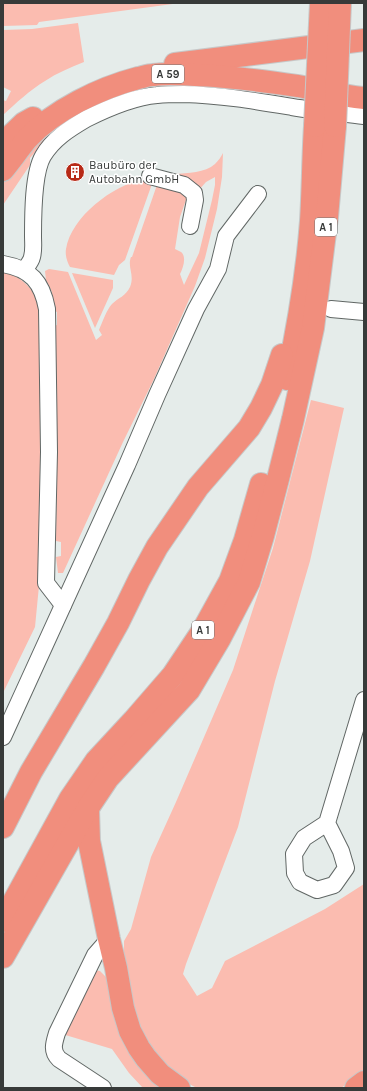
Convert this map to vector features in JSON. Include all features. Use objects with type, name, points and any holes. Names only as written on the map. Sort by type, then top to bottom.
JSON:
[{"type":"highway","name":"A 1","points":[[3,957],[88,808],[108,778],[189,690],[220,638],[249,582],[278,479],[314,328],[328,217],[321,3]]},
{"type":"highway","name":"A 1","points":[[3,921],[70,799],[96,761],[173,675],[203,630],[230,581],[259,495],[292,351],[325,126],[340,3]]},
{"type":"highway","points":[[153,67],[364,40]]},
{"type":"highway","name":"A 59","points":[[3,143],[24,123],[71,92],[114,74],[135,69],[171,66],[227,70],[324,82],[364,89]]},
{"type":"highway","name":"A 59","points":[[3,170],[28,138],[63,110],[106,88],[152,75],[179,74],[222,76],[298,86],[350,97],[364,98]]},
{"type":"highway","points":[[3,827],[31,772],[98,660],[157,547],[176,517],[198,487],[249,428],[261,408],[272,385],[302,291]]},
{"type":"highway","points":[[88,808],[89,841],[108,939],[116,968],[123,1008],[130,1032],[146,1058],[160,1074],[179,1088]]},
{"type":"highway","points":[[356,1088],[364,1082]]},
{"type":"lane","points":[[24,270],[32,258],[34,209],[38,169],[43,156],[52,143],[70,128],[96,114],[140,98],[170,94],[224,96],[298,108],[364,116]]},
{"type":"lane","points":[[150,176],[184,185],[194,193],[196,200],[190,226]]},
{"type":"lane","points":[[3,737],[127,465],[196,309],[218,269],[226,236],[258,194]]},
{"type":"lane","points":[[3,264],[24,270],[34,279],[42,288],[47,309],[49,452],[46,583],[63,604]]},
{"type":"lane","points":[[331,309],[364,312]]},
{"type":"lane","points":[[328,823],[364,700]]},
{"type":"lane","points":[[103,1088],[59,1059],[55,1055],[54,1042],[95,955],[108,939]]},
{"type":"shaded area","points":[[3,3],[180,3],[39,22],[37,25],[3,26]]},
{"type":"shaded area","points":[[78,23],[84,62],[59,73],[39,85],[3,115],[3,100],[6,101],[11,91],[3,87],[3,30],[32,29]]},
{"type":"shaded area","points":[[155,83],[164,87],[58,128],[30,158],[30,165],[3,205],[3,182],[12,168],[39,138],[100,99]]},
{"type":"shaded area","points":[[223,153],[222,177],[217,209],[205,258],[195,286],[154,379],[123,442],[63,573],[58,573],[56,557],[61,556],[61,542],[56,541],[57,442],[54,326],[57,325],[57,312],[53,310],[52,292],[46,280],[45,271],[49,269],[68,272],[96,340],[102,335],[99,330],[110,306],[122,297],[130,287],[132,279],[130,264],[131,257],[158,182],[180,189],[187,197],[180,217],[175,249],[181,252],[184,257],[180,274],[184,285],[199,253],[212,200],[215,177],[206,182],[198,191],[186,177],[174,174],[196,172],[211,167]]},
{"type":"shaded area","points":[[144,179],[153,181],[125,260],[119,265],[114,275],[70,267],[66,258],[66,249],[76,225],[85,214],[107,195],[132,182]]},
{"type":"shaded area","points":[[3,272],[15,276],[25,283],[33,292],[38,304],[40,315],[43,449],[41,565],[35,627],[3,693]]},
{"type":"shaded area","points":[[72,273],[113,280],[113,288],[95,328]]},
{"type":"shaded area","points":[[311,400],[344,408],[310,561],[275,681],[238,827],[183,974],[197,996],[212,988],[225,961],[325,909],[364,884],[364,1071],[341,1088],[197,1088],[168,1067],[147,1042],[132,1013],[124,987],[124,941],[131,929],[151,857],[233,670],[273,548]]},
{"type":"shaded area","points":[[94,970],[100,971],[106,977],[111,997],[168,1088],[143,1088],[129,1073],[112,1049],[62,1034]]},
{"type":"place","name":"Baubüro der Autobahn GmbH","points":[[75,172]]}]
